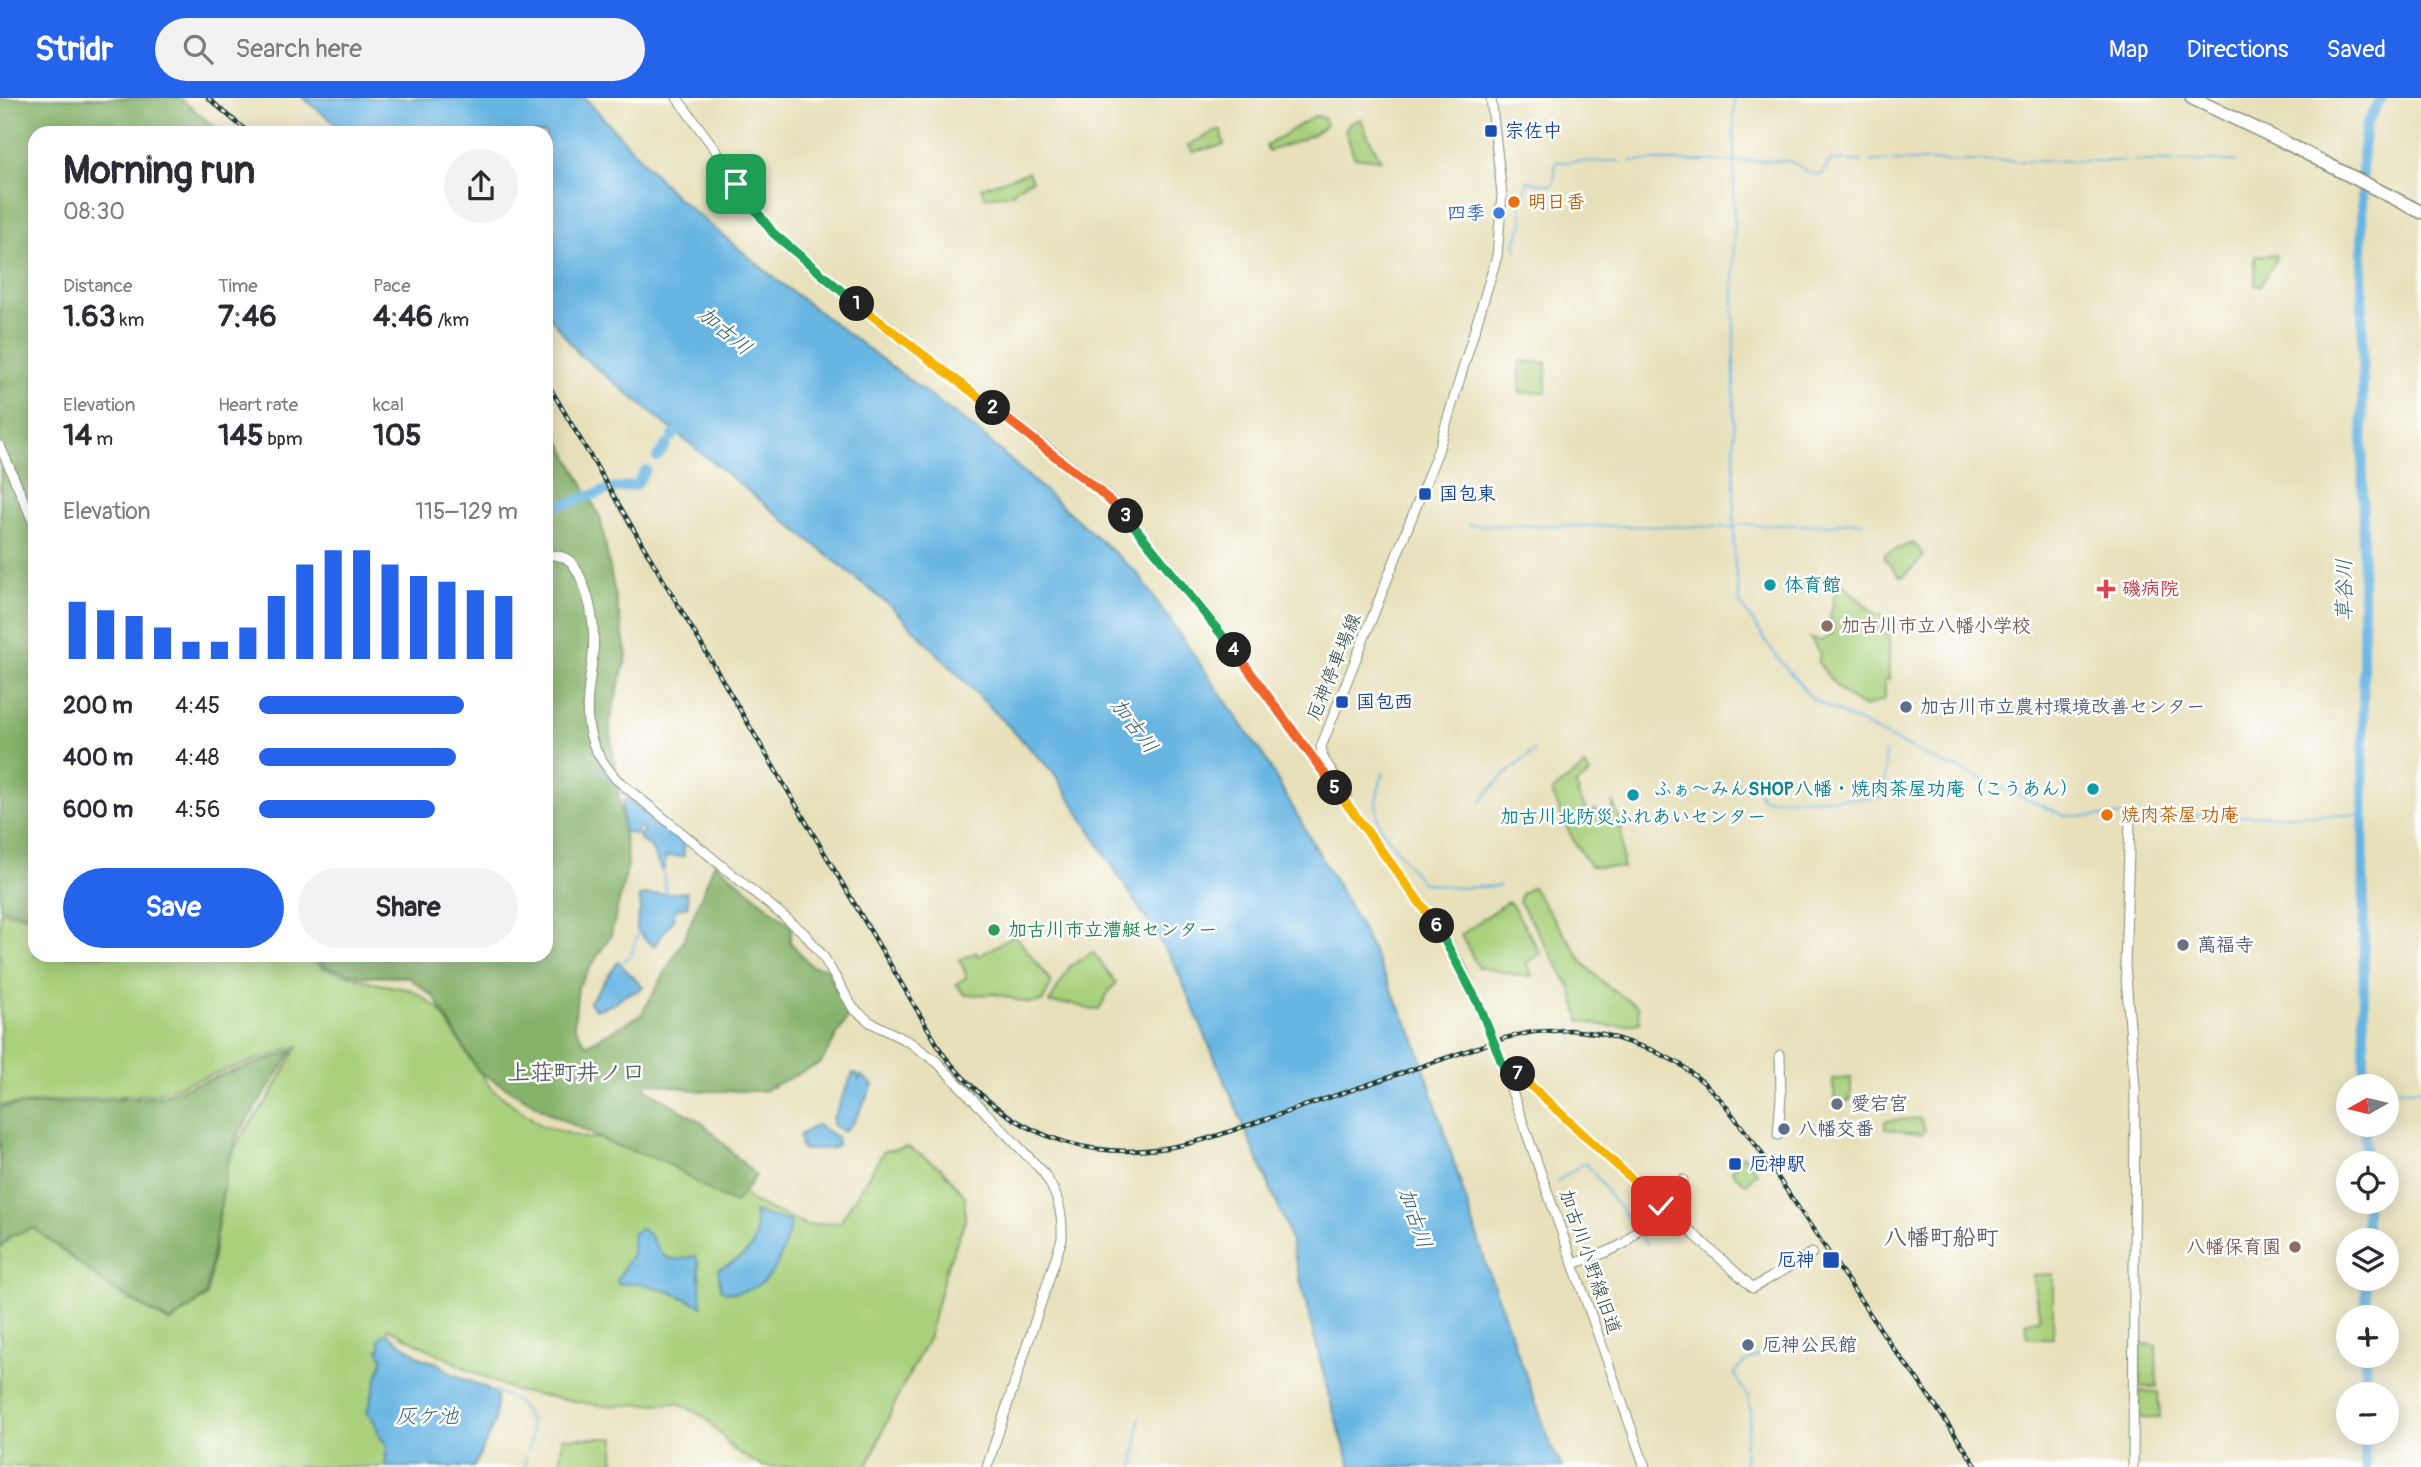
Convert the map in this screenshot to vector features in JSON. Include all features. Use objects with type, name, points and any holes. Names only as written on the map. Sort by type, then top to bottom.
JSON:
[{"type":"highway","points":[[2192,98],[2421,212]]},
{"type":"highway","points":[[2207,98],[2421,204]]},
{"type":"street","points":[[677,98],[715,149],[748,202],[773,233],[857,304],[1108,497],[1217,627],[1354,813]]},
{"type":"street","name":"厄神停車場線","points":[[1491,98],[1502,194],[1497,256],[1438,451],[1321,747],[1324,758],[1353,805],[1354,813],[1444,936],[1479,1005],[1504,1068]]},
{"type":"street","points":[[0,446],[28,509]]},
{"type":"street","points":[[553,556],[564,557],[575,564],[590,599],[593,652],[588,721],[591,737],[604,764],[616,779],[804,933],[823,956],[853,1008],[870,1022],[911,1043],[937,1062],[1043,1172],[1054,1190],[1061,1209],[1062,1239],[987,1467]]},
{"type":"street","points":[[2130,820],[2125,965],[2135,1087],[2133,1467]]},
{"type":"street","points":[[1778,1135],[1780,1055]]},
{"type":"street","points":[[1504,1068],[1514,1071],[1753,1288],[1812,1253]]},
{"type":"street","name":"加古川小野線旧道","points":[[1504,1068],[1645,1467]]},
{"type":"street","points":[[1573,1264],[1625,1243],[1683,1180]]},
{"type":"green space","points":[[0,98],[180,98],[214,126],[28,126],[28,914],[0,909]]},
{"type":"green space","points":[[1318,116],[1324,118],[1326,125],[1320,130],[1299,141],[1269,151],[1266,146]]},
{"type":"green space","points":[[1361,119],[1381,160],[1354,157],[1345,129],[1350,123]]},
{"type":"green space","points":[[1221,130],[1224,145],[1193,152],[1188,145]]},
{"type":"green space","points":[[1028,172],[1032,180],[1011,194],[985,197],[981,188]]},
{"type":"green space","points":[[2276,255],[2277,258],[2260,286],[2255,285],[2255,257]]},
{"type":"green space","points":[[1520,361],[1546,363],[1546,392],[1520,393]]},
{"type":"green space","points":[[553,427],[600,517],[627,656],[609,722],[628,864],[611,935],[578,987],[574,1025],[586,1045],[641,1015],[684,939],[715,862],[792,927],[790,942],[811,966],[827,968],[848,1017],[821,1063],[763,1091],[701,1091],[647,1082],[645,1088],[704,1124],[756,1176],[735,1203],[717,1195],[665,1162],[611,1144],[549,1113],[478,1071],[435,998],[408,977],[361,976],[324,966],[319,962],[553,962]]},
{"type":"green space","points":[[1912,543],[1924,556],[1904,576],[1900,576],[1884,559],[1885,554]]},
{"type":"green space","points":[[1837,579],[1875,614],[1881,614],[1886,620],[1889,636],[1889,679],[1885,679],[1885,699],[1866,707],[1850,698],[1833,683],[1818,662],[1820,654],[1810,638],[1821,641],[1833,633],[1834,625],[1830,619]]},
{"type":"green space","points":[[1585,766],[1590,774],[1575,785],[1579,792],[1577,794],[1589,813],[1596,810],[1602,821],[1611,816],[1613,803],[1620,820],[1614,821],[1615,827],[1621,827],[1623,868],[1590,866],[1573,839],[1552,791]]},
{"type":"green space","points":[[1532,887],[1586,966],[1606,985],[1638,1007],[1640,1023],[1611,1027],[1580,1021],[1571,988],[1519,901],[1522,893]]},
{"type":"green space","points":[[1507,902],[1512,905],[1541,954],[1526,963],[1532,975],[1528,977],[1478,967],[1461,935]]},
{"type":"green space","points":[[0,912],[28,916],[28,962],[314,962],[323,968],[412,990],[439,1009],[493,1090],[542,1126],[585,1138],[632,1141],[726,1177],[754,1203],[807,1225],[840,1222],[884,1151],[908,1147],[941,1168],[965,1196],[965,1221],[946,1269],[928,1339],[899,1394],[867,1467],[763,1467],[734,1450],[705,1417],[678,1403],[604,1406],[515,1391],[388,1328],[390,1442],[387,1467],[0,1467],[0,1248],[11,1236],[33,1228],[110,1288],[170,1323],[207,1296],[227,1164],[298,1046],[154,1094],[0,1105]]},
{"type":"green space","points":[[1015,935],[1050,980],[1051,985],[1042,1002],[1028,1003],[997,994],[965,995],[956,984],[966,978],[959,960],[977,952],[977,957]]},
{"type":"green space","points":[[1093,952],[1116,983],[1099,1009],[1049,1003],[1070,966]]},
{"type":"green space","points":[[293,1051],[239,1133],[227,1163],[206,1295],[170,1322],[110,1287],[34,1228],[10,1236],[0,1247],[0,1107],[157,1097]]},
{"type":"green space","points":[[1851,1078],[1851,1099],[1840,1106],[1839,1102],[1835,1102],[1833,1079]]},
{"type":"green space","points":[[1920,1118],[1925,1131],[1922,1134],[1885,1129],[1885,1121]]},
{"type":"green space","points":[[1743,1155],[1757,1172],[1747,1184],[1732,1170]]},
{"type":"green space","points":[[2053,1274],[2053,1338],[2028,1338],[2025,1323],[2040,1318],[2032,1275]]},
{"type":"green space","points":[[2140,1344],[2156,1345],[2157,1387],[2140,1387]]},
{"type":"green space","points":[[2140,1391],[2158,1392],[2160,1418],[2140,1418]]},
{"type":"green space","points":[[562,1438],[615,1438],[613,1467],[560,1467]]},
{"type":"water","name":"加古川","points":[[303,98],[585,98],[675,196],[778,281],[981,434],[1137,573],[1263,755],[1361,927],[1415,1039],[1487,1267],[1552,1448],[1562,1467],[1351,1467],[1331,1404],[1287,1227],[1175,965],[1054,773],[894,609],[579,354],[553,321],[553,126],[338,126]]},
{"type":"water","points":[[628,799],[684,842],[684,856],[666,857],[662,871],[650,846],[642,842],[638,835],[643,833],[644,829],[639,828],[635,834],[623,831],[623,804]]},
{"type":"water","points":[[687,892],[688,906],[676,909],[673,919],[654,946],[649,943],[636,929],[641,905],[639,896]]},
{"type":"water","points":[[618,962],[643,987],[610,1005],[595,1009],[589,1003]]},
{"type":"water","points":[[853,1073],[859,1076],[859,1080],[862,1076],[873,1085],[854,1122],[843,1132],[833,1125],[833,1118]]},
{"type":"water","points":[[817,1125],[837,1137],[838,1144],[834,1148],[801,1148],[799,1135]]},
{"type":"water","points":[[754,1212],[791,1222],[785,1244],[777,1265],[763,1282],[743,1291],[729,1293],[721,1290],[718,1269],[737,1260],[750,1249],[756,1234]]},
{"type":"water","points":[[640,1228],[667,1257],[678,1259],[695,1256],[698,1261],[702,1306],[673,1293],[640,1283],[618,1284],[617,1280],[632,1253],[632,1234]]},
{"type":"water","name":"灰ケ池","points":[[388,1334],[423,1359],[438,1363],[452,1374],[484,1387],[497,1396],[494,1424],[474,1467],[385,1467],[387,1445],[367,1413],[383,1358],[378,1350],[381,1347],[379,1340]]},
{"type":"waterway","points":[[1734,98],[1734,557],[1740,603],[1777,657],[1812,699],[1945,765],[1956,767],[2065,816],[2364,815]]},
{"type":"waterway","name":"草谷川","points":[[2364,1074],[2362,158],[2366,125],[2382,98]]},
{"type":"waterway","points":[[1517,250],[1515,242],[1523,224],[1521,203],[1528,181],[1551,185],[1556,162],[1619,161]]},
{"type":"waterway","points":[[1630,161],[1790,161],[1810,173],[1821,175],[1830,161],[1861,161]]},
{"type":"waterway","points":[[1871,161],[2125,161]]},
{"type":"waterway","points":[[2135,161],[2236,161]]},
{"type":"waterway","points":[[672,437],[676,432]]},
{"type":"waterway","points":[[657,457],[666,445]]},
{"type":"waterway","points":[[553,506],[610,489],[636,485],[646,470]]},
{"type":"waterway","points":[[1735,525],[1832,525],[1848,521],[1863,523]]},
{"type":"waterway","points":[[1469,525],[1734,527]]},
{"type":"waterway","points":[[1481,801],[1500,779],[1534,751]]},
{"type":"waterway","points":[[1736,784],[1755,784],[1762,799],[1885,798],[1885,752]]},
{"type":"waterway","points":[[597,766],[621,790],[627,801]]},
{"type":"waterway","points":[[1383,772],[1376,801],[1379,826],[1421,882],[1458,888],[1500,886]]},
{"type":"waterway","points":[[663,870],[666,895]]},
{"type":"waterway","points":[[620,964],[631,955],[639,930]]},
{"type":"waterway","points":[[1571,1025],[1574,1041]]},
{"type":"waterway","points":[[2399,1089],[2421,1090]]},
{"type":"waterway","name":"草谷川","points":[[2365,1138],[2365,1151]]},
{"type":"waterway","points":[[1557,1182],[1585,1162],[1634,1227]]},
{"type":"waterway","name":"草谷川","points":[[2366,1214],[2366,1228]]},
{"type":"waterway","points":[[1639,1234],[1647,1245]]},
{"type":"waterway","name":"草谷川","points":[[2366,1291],[2366,1305]]},
{"type":"waterway","points":[[1744,1467],[1750,1405],[1734,1373],[1743,1364],[1764,1352]]},
{"type":"waterway","name":"草谷川","points":[[2365,1382],[2366,1368]]},
{"type":"waterway","points":[[492,1393],[493,1391],[513,1400],[526,1413],[531,1430],[528,1450]]},
{"type":"waterway","points":[[1134,1467],[1139,1419]]},
{"type":"waterway","name":"草谷川","points":[[2365,1445],[2365,1467]]},
{"type":"waterway","points":[[524,1467],[526,1456]]},
{"type":"railway","points":[[208,98],[241,126]]},
{"type":"railway","points":[[553,393],[943,1054],[971,1085],[1001,1110],[1032,1129],[1065,1142],[1100,1149],[1137,1151],[1176,1146],[1216,1136],[1505,1038],[1533,1032],[1570,1030],[1603,1034],[1652,1050],[1680,1064],[1722,1101],[1758,1148],[1977,1467]]},
{"type":"place","name":"宗佐中","points":[[1491,131]]},
{"type":"place","name":"明日香","points":[[1514,202]]},
{"type":"place","name":"四季","points":[[1499,213]]},
{"type":"place","name":"国包東","points":[[1425,494]]},
{"type":"place","name":"体育館","points":[[1770,585]]},
{"type":"place","name":"磯病院","points":[[2106,589]]},
{"type":"place","name":"加古川市立八幡小学校","points":[[1827,626]]},
{"type":"place","name":"国包西","points":[[1342,702]]},
{"type":"place","name":"加古川市立農村環境改善センター","points":[[1906,707]]},
{"type":"place","name":"ふぁ～みんSHOP八幡・焼肉茶屋功庵（こうあん）","points":[[2093,789]]},
{"type":"place","name":"加古川北防災ふれあいセンター","points":[[1633,795]]},
{"type":"place","name":"焼肉茶屋 功庵","points":[[2107,815]]},
{"type":"place","name":"加古川市立漕艇センター","points":[[994,930]]},
{"type":"place","name":"萬福寺","points":[[2183,945]]},
{"type":"place","name":"愛宕宮","points":[[1837,1104]]},
{"type":"place","name":"八幡交番","points":[[1784,1129]]},
{"type":"place","name":"厄神駅","points":[[1735,1164]]},
{"type":"place","name":"八幡保育園","points":[[2295,1247]]},
{"type":"place","name":"厄神","points":[[1831,1260]]},
{"type":"place","name":"厄神公民館","points":[[1748,1345]]},
{"type":"district","name":"上荘町井ノ口","points":[[576,1072]]},
{"type":"district","name":"八幡町船町","points":[[1941,1237]]},
{"type":"route","points":[[736,184],[761,220],[787,246],[857,304],[1059,457],[1108,497],[1130,521],[1217,627],[1444,936],[1479,1005],[1504,1068],[1514,1071],[1661,1206]]}]
